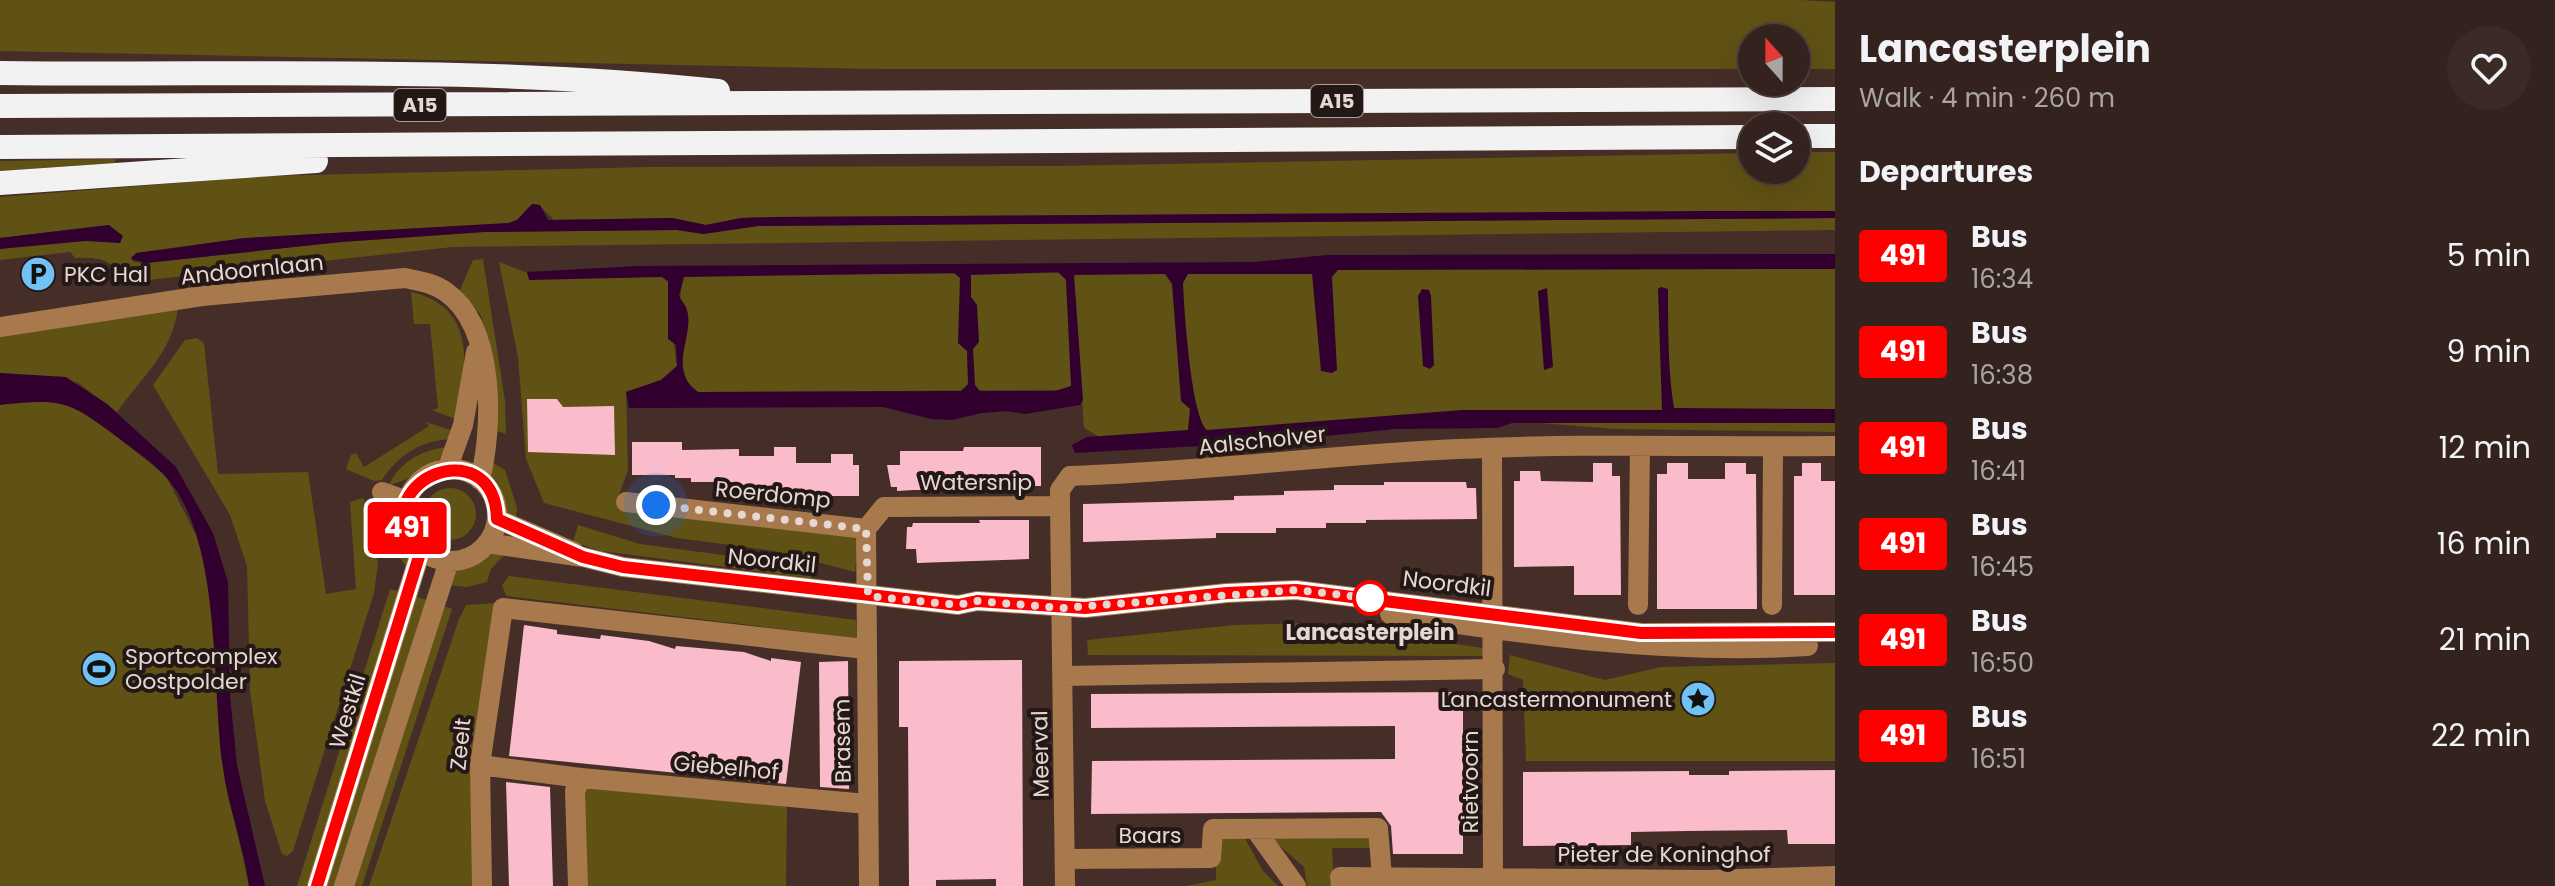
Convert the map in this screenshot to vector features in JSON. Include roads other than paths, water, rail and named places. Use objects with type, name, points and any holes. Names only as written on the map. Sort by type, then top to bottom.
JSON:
[{"type":"highway","name":"A15","points":[[0,73],[400,74],[611,80],[839,104]]},
{"type":"highway","name":"A15","points":[[0,106],[1835,99]]},
{"type":"highway","points":[[1810,136],[1835,136]]},
{"type":"highway","name":"A15","points":[[0,147],[1738,137]]},
{"type":"highway","name":"A15","points":[[0,183],[273,162],[457,157],[521,145]]},
{"type":"street","name":"Andoornlaan","points":[[0,327],[202,296],[405,278],[448,293],[463,310],[477,344],[486,374],[490,435],[480,480]]},
{"type":"street","points":[[447,470],[463,425],[477,344]]},
{"type":"street","name":"Aalscholver","points":[[1060,506],[1060,490],[1070,476],[1191,472],[1350,455],[1492,448],[1835,446]]},
{"type":"street","points":[[1638,605],[1640,447]]},
{"type":"street","points":[[1772,605],[1773,447]]},
{"type":"street","points":[[1492,448],[1495,621]]},
{"type":"street","points":[[447,470],[464,471],[480,480],[491,493],[497,519],[487,543],[470,557],[449,561],[421,550],[413,542],[405,522],[407,501],[423,479],[447,470]]},
{"type":"street","points":[[382,492],[407,501]]},
{"type":"street","name":"Roerdomp","points":[[626,502],[866,529]]},
{"type":"street","name":"Watersnip","points":[[866,529],[884,507],[1060,506],[1062,615]]},
{"type":"street","name":"Noordkil","points":[[497,519],[583,557]]},
{"type":"street","points":[[866,529],[868,596]]},
{"type":"street","name":"Noordkil","points":[[487,543],[583,557],[623,567],[958,605],[973,611],[1062,615],[1304,602],[1641,633],[1835,632]]},
{"type":"street","name":"Westkil","points":[[317,886],[421,550]]},
{"type":"street","points":[[344,886],[449,561]]},
{"type":"street","name":"Brasem","points":[[868,596],[865,649],[869,886]]},
{"type":"street","name":"Zeelt","points":[[482,886],[480,765],[503,608],[865,649]]},
{"type":"street","name":"Meerval","points":[[1062,615],[1065,886]]},
{"type":"street","name":"Noordkil","points":[[1495,621],[1611,644],[1676,648],[1835,643]]},
{"type":"street","name":"Rietvoorn","points":[[1493,881],[1495,621]]},
{"type":"street","points":[[1063,676],[1495,669]]},
{"type":"street","name":"Giebelhof","points":[[480,765],[581,778],[867,804]]},
{"type":"street","points":[[578,886],[575,791],[581,778]]},
{"type":"street","name":"Baars","points":[[1065,859],[1211,858],[1213,829],[1378,828],[1382,877]]},
{"type":"street","points":[[1255,829],[1296,886]]},
{"type":"street","name":"Pieter de Koninghof","points":[[1493,881],[1835,876]]},
{"type":"street","points":[[1340,881],[1382,877],[1493,881]]},
{"type":"place","name":"PKC Hal","points":[[38,274]]},
{"type":"place","name":"Lancasterplein","points":[[1370,598]]},
{"type":"place","name":"Sportcomplex Oostpolder","points":[[99,669]]},
{"type":"place","name":"Lancastermonument","points":[[1698,699]]}]
